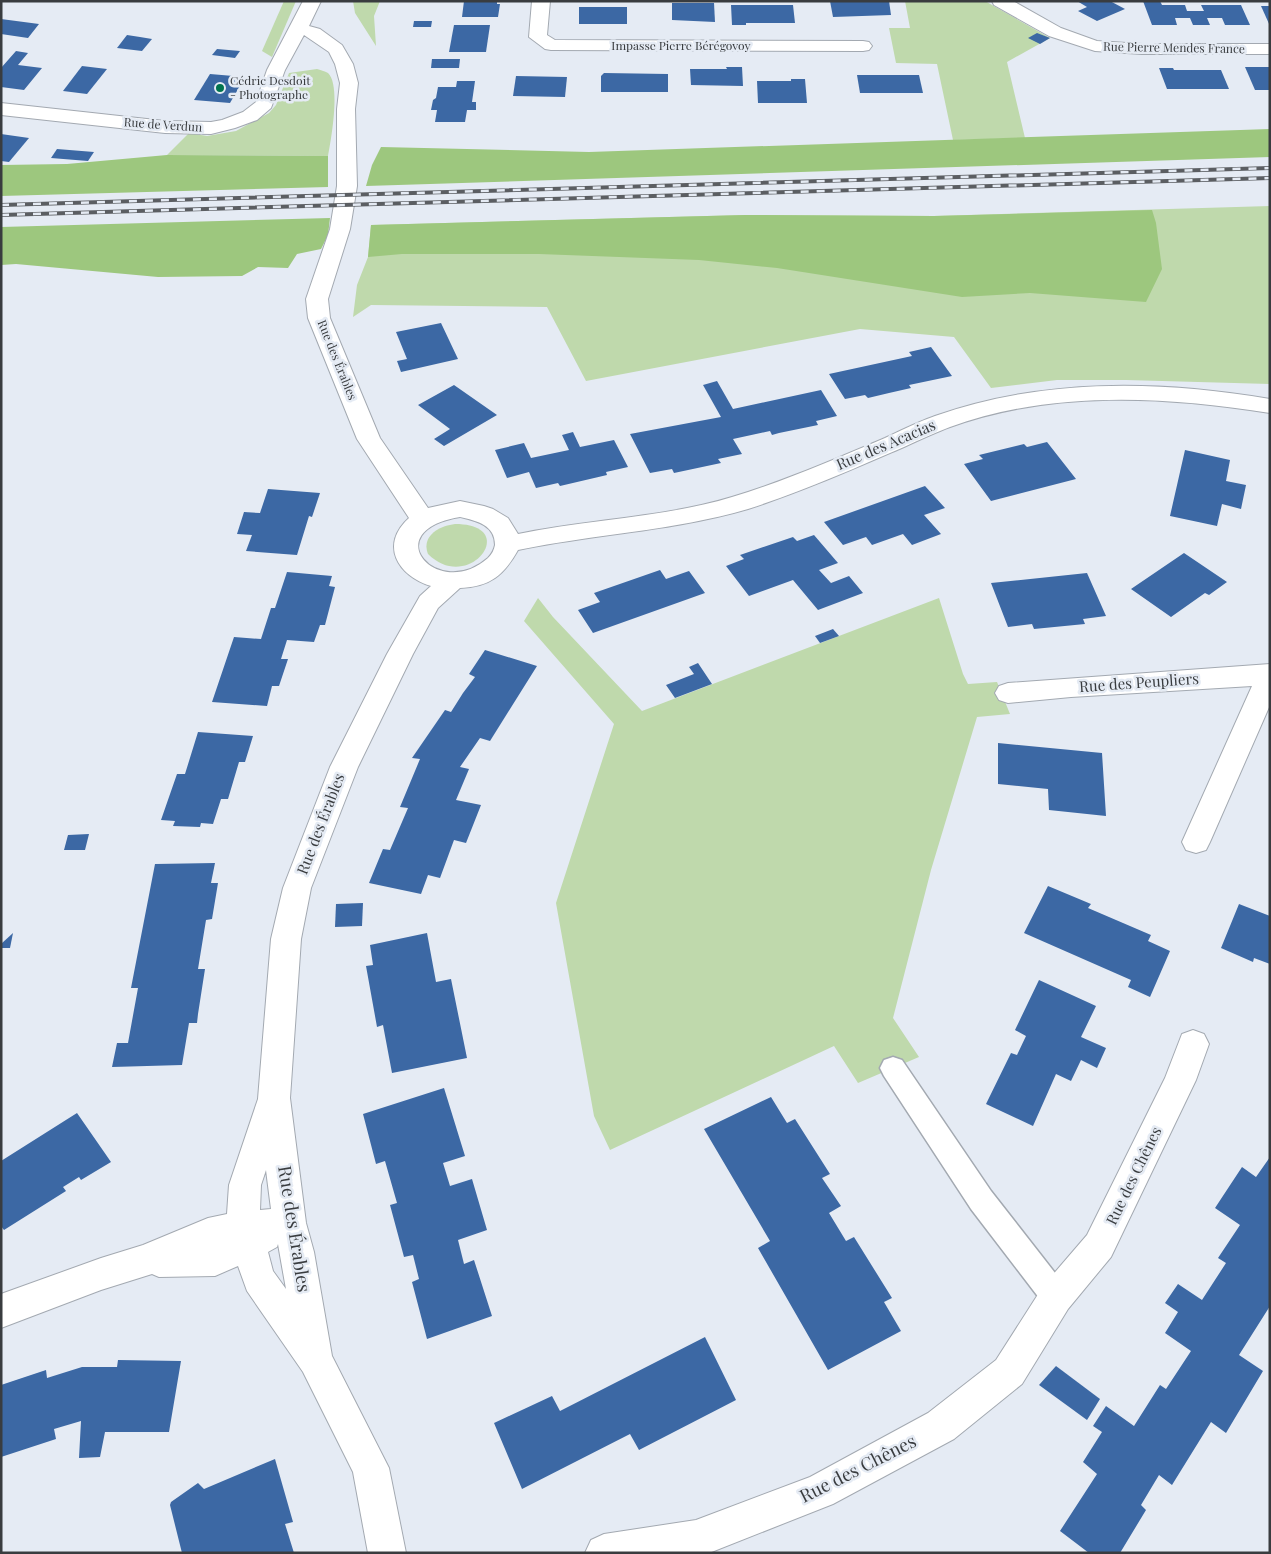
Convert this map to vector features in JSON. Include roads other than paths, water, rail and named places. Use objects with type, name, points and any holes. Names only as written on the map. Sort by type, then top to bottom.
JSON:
[{"type":"street","name":"Rue de Verdun","points":[[1,109],[165,127],[210,128],[228,124],[250,116],[264,104],[276,70],[312,1]]},
{"type":"street","name":"Impasse Pierre Bérégovoy","points":[[541,1],[538,37],[551,45],[863,46]]},
{"type":"street","name":"Rue Pierre Mendes France","points":[[1000,1],[1055,32],[1095,46],[1142,50],[1270,49]]},
{"type":"street","name":"Rue des Érables","points":[[299,28],[314,33],[336,49],[344,64],[349,83],[346,109],[346,186],[340,229],[317,299],[319,318],[369,439],[423,520]]},
{"type":"street","name":"Rue des Acacias","points":[[508,544],[540,536],[718,509],[778,491],[948,419],[1003,404],[1057,396],[1143,392],[1245,401],[1270,406]]},
{"type":"street","points":[[473,510],[485,514],[502,526],[507,535],[508,544],[504,558],[491,570],[473,578],[453,580],[427,576],[414,566],[406,554],[405,544],[408,535],[423,520],[447,511],[473,510]]},
{"type":"street","name":"Rue des Érables","points":[[315,1360],[297,1252],[289,1223],[274,1098],[286,940],[297,888],[303,870],[344,767],[400,654],[429,602],[453,580]]},
{"type":"street","name":"Rue des Peupliers","points":[[1008,694],[1099,685],[1270,675],[1196,842]]},
{"type":"street","name":"Rue des Chênes","points":[[604,1553],[696,1539],[820,1491],[941,1426],[1009,1372],[1056,1297],[1100,1246],[1180,1080],[1193,1044]]},
{"type":"street","name":"Rue des Érables","points":[[274,1098],[245,1185],[246,1236],[260,1279],[315,1360],[371,1468],[387,1553]]},
{"type":"street","points":[[1,1311],[101,1274],[145,1261],[215,1260],[246,1236],[289,1223]]},
{"type":"lane","points":[[893,1068],[981,1200],[1056,1297]]},
{"type":"railway","points":[[1,205],[1270,168]]},
{"type":"railway","points":[[1,215],[1270,178]]},
{"type":"place","name":"Cédric Desdoit - Photographe","points":[[220,88]]}]
